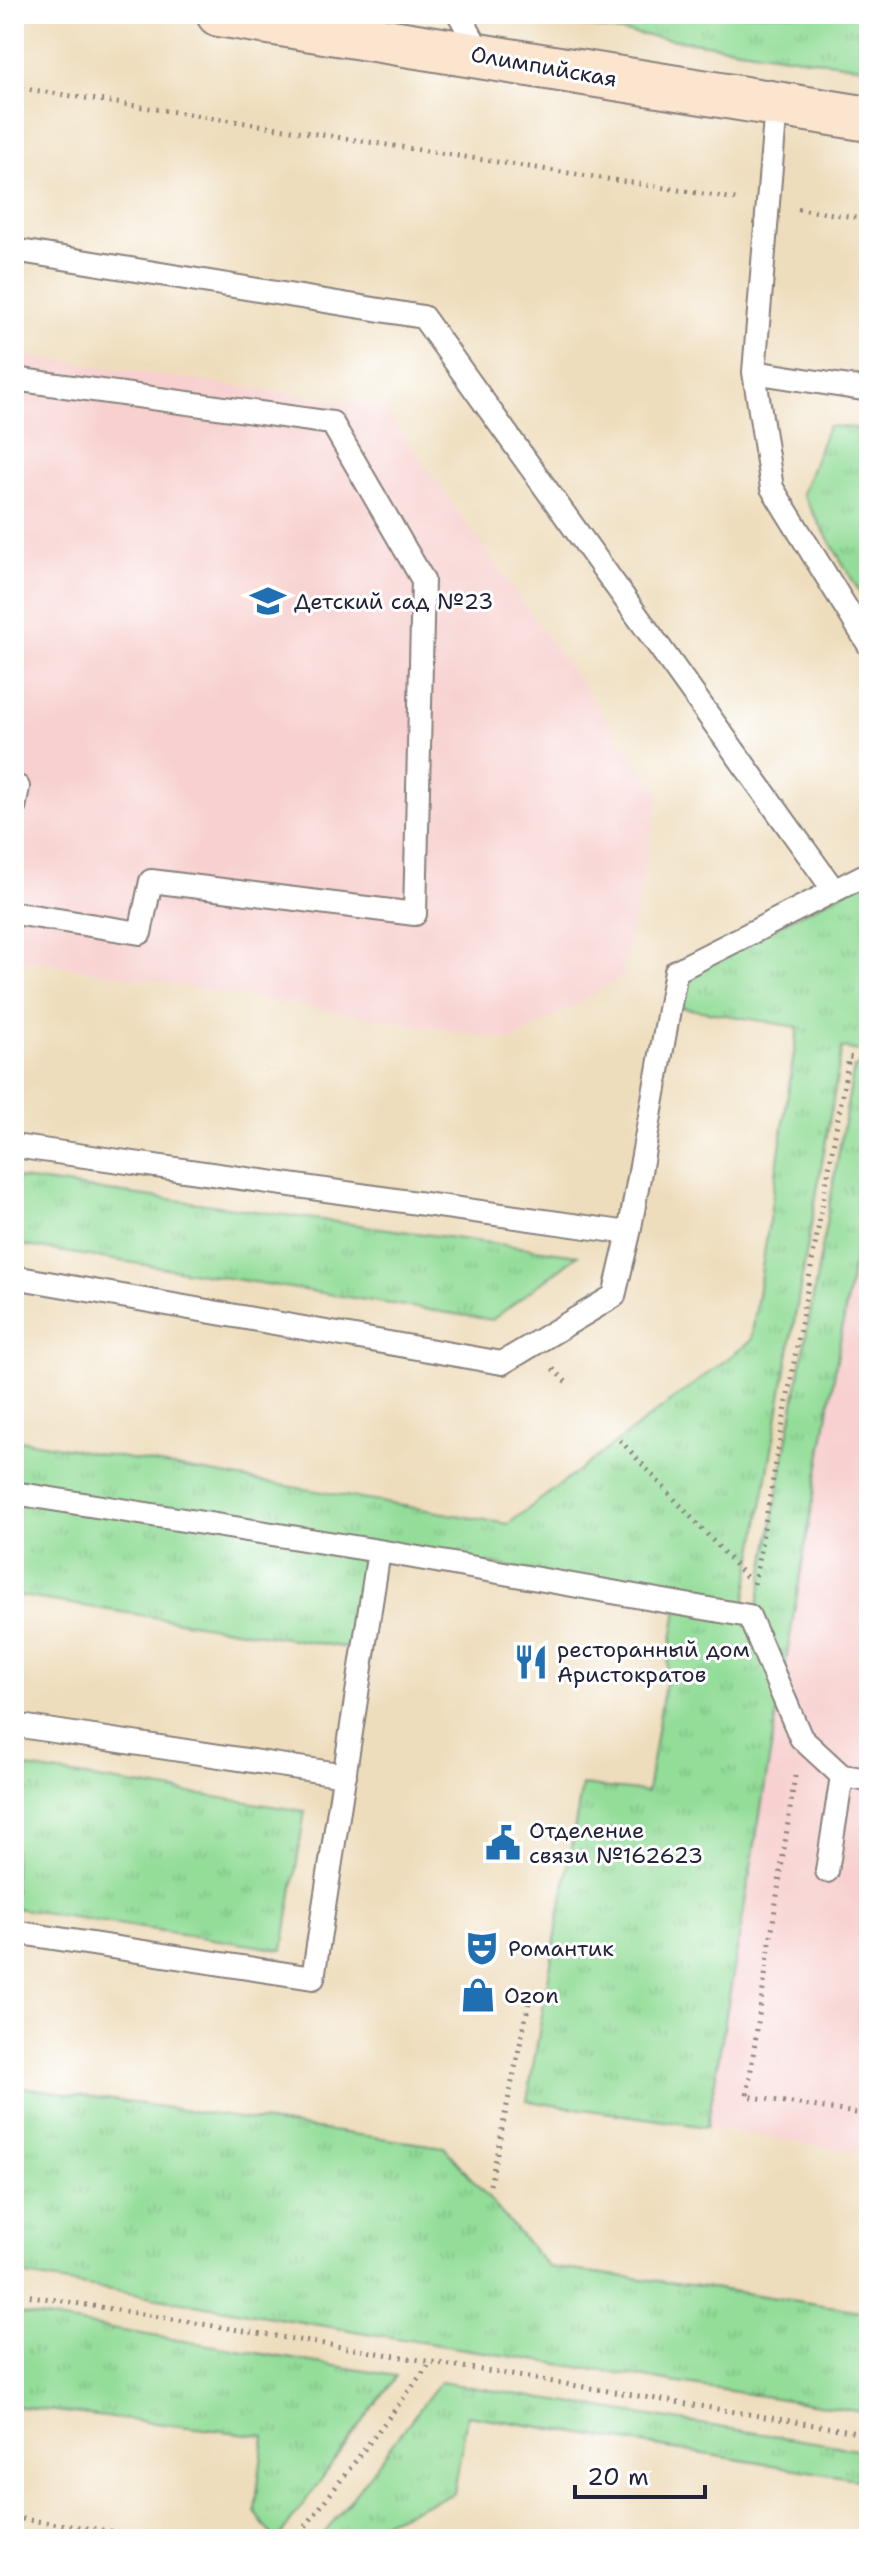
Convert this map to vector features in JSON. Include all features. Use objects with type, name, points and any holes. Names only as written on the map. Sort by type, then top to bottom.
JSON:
[{"type":"main road","name":"Олимпийская","points":[[219,14],[869,119]]},
{"type":"lane","points":[[459,14],[482,56]]},
{"type":"lane","points":[[776,106],[754,372],[772,488],[869,645]]},
{"type":"lane","points":[[14,250],[423,317],[833,889]]},
{"type":"lane","points":[[754,372],[869,390]]},
{"type":"lane","points":[[14,379],[332,423],[423,580],[415,914],[151,881],[140,933],[14,913]]},
{"type":"lane","points":[[14,786],[18,787],[14,808]]},
{"type":"lane","points":[[14,1277],[502,1363],[614,1296],[629,1233],[676,971],[869,873]]},
{"type":"lane","points":[[14,1146],[629,1233]]},
{"type":"lane","points":[[14,1493],[379,1551],[749,1616],[801,1738],[842,1776],[869,1780]]},
{"type":"lane","points":[[14,1932],[313,1978],[379,1551]]},
{"type":"lane","points":[[14,1725],[345,1775]]},
{"type":"lane","points":[[827,1871],[842,1776]]},
{"type":"path","points":[[14,87],[869,219]]},
{"type":"path","points":[[754,1585],[849,1057],[869,1061]]},
{"type":"path","points":[[620,1440],[754,1585]]},
{"type":"path","points":[[738,1583],[754,1585]]},
{"type":"path","points":[[801,1738],[747,2096],[869,2115]]},
{"type":"path","points":[[490,2185],[531,1993]]},
{"type":"path","points":[[14,2293],[869,2434]]},
{"type":"path","points":[[296,2539],[431,2362]]},
{"type":"path","points":[[14,2518],[169,2539]]},
{"type":"shaded area","name":"Детский сад №23","points":[[14,354],[383,407],[660,794],[622,977],[512,1041],[14,958]]},
{"type":"shaded area","points":[[869,1170],[869,2154],[707,2127]]},
{"type":"green space","points":[[869,14],[869,68],[513,16]]},
{"type":"green space","points":[[828,426],[869,429],[869,608],[802,494]]},
{"type":"green space","points":[[869,879],[869,1053],[842,1048],[744,1609],[756,1616],[854,1067],[869,1070],[869,1170],[707,2127],[527,2101],[582,1785],[647,1792],[679,1597],[365,1542],[348,1648],[14,1595],[14,1439],[508,1524],[751,1341],[798,1027],[677,1007],[682,975]]},
{"type":"green space","points":[[14,1178],[578,1255],[492,1320],[14,1244]]},
{"type":"green space","points":[[14,1766],[305,1811],[283,1950],[14,1908]]},
{"type":"green space","points":[[14,2086],[444,2147],[548,2267],[869,2312],[869,2413],[14,2274]]},
{"type":"green space","points":[[14,2313],[396,2376],[278,2539],[275,2539],[255,2512],[264,2436],[14,2406]]},
{"type":"green space","points":[[440,2382],[869,2451],[869,2481],[467,2415],[454,2493],[342,2539],[320,2539]]},
{"type":"place","name":"Детский сад №23","points":[[268,601]]},
{"type":"place","name":"ресторанный дом Аристократов","points":[[531,1662]]},
{"type":"place","name":"Отделение связи №162623","points":[[503,1843]]},
{"type":"place","name":"Романтик","points":[[482,1948]]},
{"type":"place","name":"Ozon","points":[[478,1995]]}]
